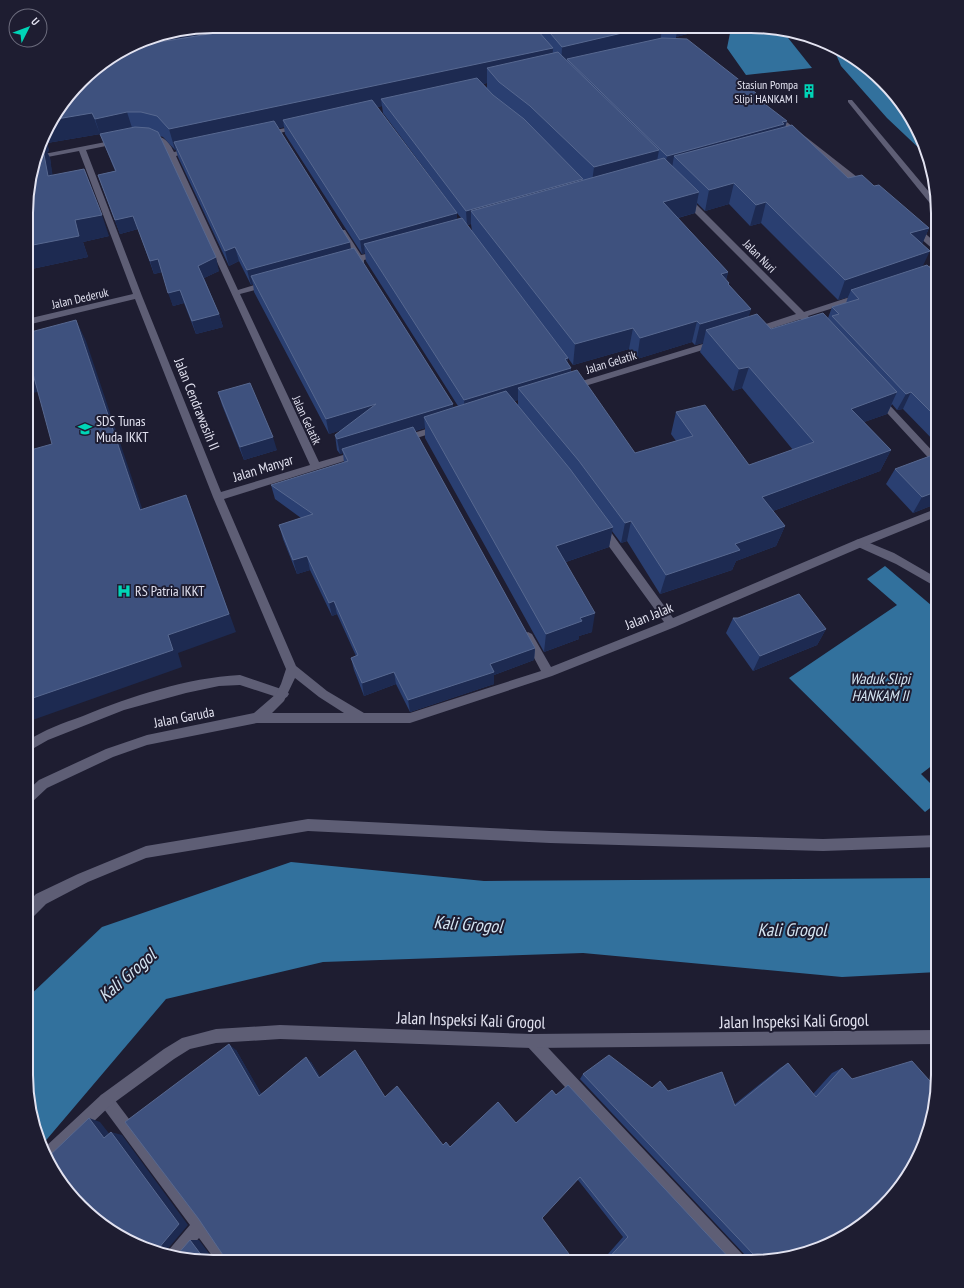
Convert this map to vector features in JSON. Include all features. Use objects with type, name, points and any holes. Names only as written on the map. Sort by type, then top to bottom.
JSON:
[{"type":"street","points":[[850,101],[931,198]]},
{"type":"street","points":[[766,107],[799,137],[869,191]]},
{"type":"street","points":[[258,136],[309,125]]},
{"type":"street","points":[[279,132],[284,140]]},
{"type":"street","name":"Jalan Gelatik","points":[[141,137],[158,138],[166,143],[316,467],[366,451]]},
{"type":"street","points":[[43,156],[127,139]]},
{"type":"street","name":"Jalan Cendrawasih II","points":[[82,148],[138,296],[218,497],[292,669],[323,694],[362,718]]},
{"type":"street","points":[[171,155],[200,149]]},
{"type":"street","name":"Jalan Nuri","points":[[678,191],[804,316],[814,328]]},
{"type":"street","points":[[905,221],[931,243]]},
{"type":"street","points":[[338,225],[366,270]]},
{"type":"street","points":[[337,264],[389,250]]},
{"type":"street","points":[[921,279],[931,270]]},
{"type":"street","points":[[235,293],[279,281]]},
{"type":"street","points":[[744,334],[870,294]]},
{"type":"street","name":"Jalan Dederuk","points":[[33,321],[138,296]]},
{"type":"street","name":"Jalan Gelatik","points":[[565,389],[578,382],[722,341]]},
{"type":"street","points":[[873,393],[931,455]]},
{"type":"street","points":[[395,442],[446,426]]},
{"type":"street","points":[[417,435],[424,447]]},
{"type":"street","name":"Jalan Manyar","points":[[218,497],[316,467]]},
{"type":"street","name":"Jalan Jalak","points":[[362,718],[410,718],[548,673],[671,624],[860,543],[931,515]]},
{"type":"street","points":[[595,517],[671,624]]},
{"type":"street","points":[[860,543],[893,557],[918,570],[931,579]]},
{"type":"street","points":[[521,625],[548,673]]},
{"type":"street","points":[[257,718],[271,708],[283,694],[289,682],[292,669]]},
{"type":"street","points":[[33,743],[44,736],[123,705],[186,688],[219,681],[240,680],[283,694]]},
{"type":"street","name":"Jalan Garuda","points":[[33,793],[43,784],[110,753],[147,740],[257,718],[362,718]]},
{"type":"street","points":[[33,907],[41,899],[83,878],[146,852],[308,826],[550,837],[823,845],[931,841]]},
{"type":"street","name":"Jalan Inspeksi Kali Grogol","points":[[51,1152],[106,1100],[169,1054],[187,1044],[216,1036],[280,1032],[532,1041],[931,1037]]},
{"type":"street","points":[[532,1041],[731,1255]]},
{"type":"street","points":[[106,1100],[222,1255]]},
{"type":"street","points":[[177,1252],[200,1225]]},
{"type":"water","points":[[730,33],[763,33],[786,36],[812,68],[746,75],[727,48]]},
{"type":"water","points":[[836,55],[861,70],[886,94],[901,113],[918,148],[887,118],[841,66]]},
{"type":"water","name":"Waduk Slipi HANKAM II","points":[[885,566],[931,605],[931,766],[921,774],[931,784],[931,807],[925,812],[789,678],[897,605],[867,579]]},
{"type":"water","name":"Kali Grogol","points":[[291,862],[484,881],[931,878],[931,972],[842,977],[583,953],[323,962],[166,999],[46,1141],[36,1110],[33,1087],[33,992],[102,927]]},
{"type":"building","points":[[215,33],[540,33],[553,48],[169,129],[157,116],[141,112],[127,112],[95,119],[92,113],[60,119],[78,94],[103,70],[123,57],[156,43]]},
{"type":"building","points":[[550,33],[622,33],[562,47]]},
{"type":"building","points":[[662,38],[687,39],[761,97],[757,98],[787,121],[782,122],[784,124],[667,156],[567,59]]},
{"type":"building","points":[[558,52],[659,150],[594,167],[530,106],[499,82],[487,68]]},
{"type":"building","points":[[477,78],[493,95],[524,119],[583,179],[466,211],[381,99]]},
{"type":"building","points":[[372,100],[457,213],[360,240],[283,120]]},
{"type":"building","points":[[274,121],[350,242],[247,270],[235,247],[225,251],[174,142]]},
{"type":"building","points":[[792,125],[848,178],[862,175],[874,186],[879,185],[929,228],[910,233],[930,251],[845,280],[766,202],[756,205],[734,183],[709,190],[674,156]]},
{"type":"building","points":[[135,127],[149,128],[158,132],[216,257],[198,266],[219,314],[192,321],[180,290],[168,293],[158,259],[150,261],[133,216],[115,220],[98,175],[116,171],[100,134]]},
{"type":"building","points":[[44,153],[48,176],[84,169],[102,215],[75,220],[79,236],[33,245],[33,201],[36,178]]},
{"type":"building","points":[[664,158],[699,192],[663,202],[728,272],[721,274],[751,309],[700,324],[697,321],[640,338],[633,328],[575,344],[471,211]]},
{"type":"building","points":[[462,218],[568,358],[565,359],[571,368],[464,400],[364,244]]},
{"type":"building","points":[[354,248],[453,404],[337,439],[335,435],[376,404],[326,419],[251,276]]},
{"type":"building","points":[[927,265],[931,269],[931,412],[911,392],[906,394],[832,316],[839,314],[832,307],[859,299],[851,290]]},
{"type":"building","points":[[823,313],[897,392],[851,409],[891,450],[762,497],[785,526],[735,544],[740,550],[666,575],[631,521],[625,523],[579,461],[518,388],[577,370],[635,453],[693,436],[676,412],[705,405],[749,465],[814,442],[749,367],[739,369],[706,330],[757,314],[771,329]]},
{"type":"building","points":[[76,320],[140,510],[186,495],[229,614],[168,635],[173,650],[33,698],[33,449],[52,444],[33,374],[33,331]]},
{"type":"building","points":[[250,383],[273,437],[240,447],[218,392]]},
{"type":"building","points":[[506,391],[570,469],[613,527],[556,546],[595,613],[580,618],[582,621],[546,634],[424,417]]},
{"type":"building","points":[[413,427],[535,648],[490,664],[494,672],[408,700],[394,672],[362,683],[351,658],[358,655],[334,601],[329,603],[307,556],[293,560],[279,525],[313,514],[271,485],[348,461],[342,449]]},
{"type":"building","points":[[931,456],[931,494],[922,497],[895,469]]},
{"type":"building","points":[[799,594],[826,629],[760,656],[733,618],[738,618]]},
{"type":"building","points":[[229,1044],[259,1096],[306,1057],[319,1078],[355,1050],[385,1097],[397,1086],[443,1145],[446,1142],[450,1147],[498,1102],[516,1123],[552,1090],[556,1095],[568,1085],[726,1255],[611,1255],[628,1237],[580,1177],[542,1218],[570,1255],[223,1255],[198,1218],[125,1122]]},
{"type":"building","points":[[609,1055],[652,1088],[660,1081],[668,1091],[722,1072],[735,1106],[788,1063],[816,1097],[842,1068],[852,1079],[912,1061],[931,1082],[931,1087],[925,1122],[912,1155],[894,1185],[870,1210],[851,1225],[820,1241],[786,1252],[754,1255],[583,1074]]},
{"type":"building","points":[[89,1118],[104,1138],[111,1132],[179,1224],[160,1247],[123,1231],[103,1218],[78,1194],[63,1175],[51,1154]]},
{"type":"building","points":[[190,1240],[201,1255],[189,1253],[179,1252]]},
{"type":"place","name":"Stasiun Pompa Slipi HANKAM I","points":[[809,91]]},
{"type":"place","name":"SDS Tunas Muda IKKT","points":[[85,429]]},
{"type":"place","name":"RS Patria IKKT","points":[[124,591]]}]
